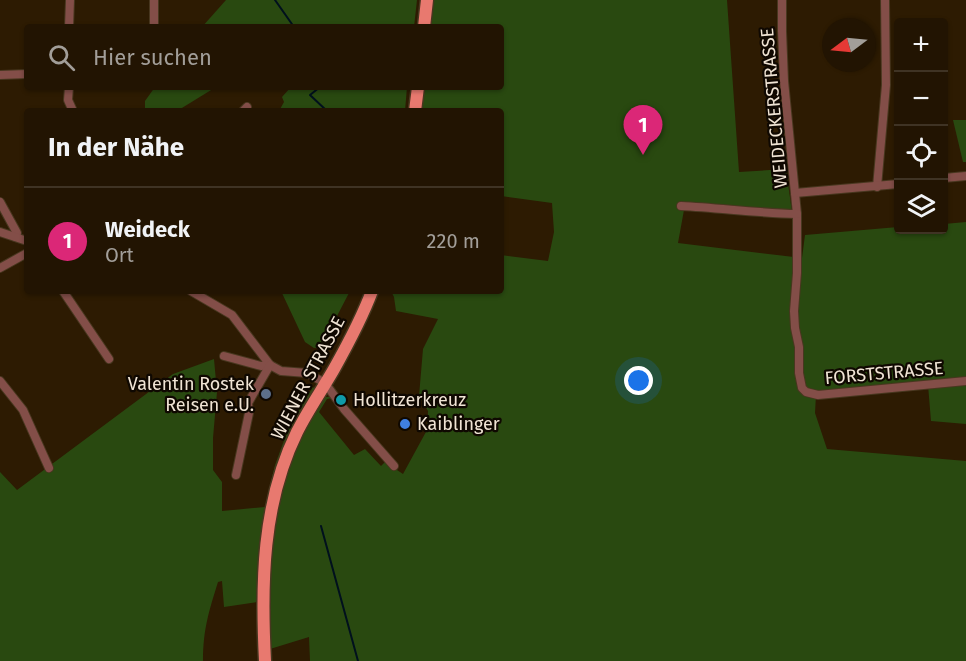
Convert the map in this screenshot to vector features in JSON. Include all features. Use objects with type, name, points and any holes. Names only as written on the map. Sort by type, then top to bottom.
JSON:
[{"type":"main road","points":[[424,24],[427,0]]},
{"type":"main road","points":[[415,108],[418,90]]},
{"type":"main road","name":"WIENER STRASSE","points":[[265,661],[263,621],[267,537],[280,473],[301,424],[350,342],[371,294]]},
{"type":"street","points":[[69,24],[70,0]]},
{"type":"street","points":[[154,0],[154,24]]},
{"type":"street","name":"WEIDECKERSTRASSE","points":[[782,0],[784,81],[797,214]]},
{"type":"street","points":[[877,187],[886,85],[885,0]]},
{"type":"street","points":[[0,75],[24,74]]},
{"type":"street","points":[[65,90],[72,108]]},
{"type":"street","points":[[68,100],[69,90]]},
{"type":"street","points":[[948,178],[966,176]]},
{"type":"street","points":[[795,193],[894,185]]},
{"type":"street","points":[[0,201],[17,233],[16,237]]},
{"type":"street","points":[[681,206],[797,214]]},
{"type":"street","name":"FORSTSTRASSE","points":[[797,214],[797,273],[794,311],[799,346],[799,373],[802,388],[806,392],[818,395],[966,381]]},
{"type":"street","points":[[0,232],[24,240]]},
{"type":"street","points":[[0,268],[24,255]]},
{"type":"street","points":[[65,294],[109,359]]},
{"type":"street","points":[[196,294],[231,315],[270,365],[281,371],[307,373],[325,383],[359,427],[394,466]]},
{"type":"street","points":[[224,356],[261,366],[270,365]]},
{"type":"street","points":[[236,474],[249,413],[248,403],[270,365]]},
{"type":"street","points":[[0,381],[23,410],[49,468]]},
{"type":"green space","points":[[226,0],[417,0],[414,24],[205,24]]},
{"type":"green space","points":[[433,0],[727,0],[739,172],[786,169],[792,212],[684,210],[678,243],[802,258],[805,235],[894,227],[894,234],[948,234],[948,224],[966,222],[966,424],[931,421],[928,385],[816,395],[815,413],[827,449],[966,461],[966,661],[310,661],[309,637],[268,648],[257,602],[224,607],[222,581],[218,582],[207,620],[203,661],[0,661],[0,472],[17,490],[173,374],[214,359],[217,392],[213,470],[222,482],[222,511],[265,507],[275,465],[290,424],[313,387],[324,397],[333,398],[327,399],[319,412],[354,455],[365,449],[381,466],[385,462],[403,474],[427,430],[428,411],[419,396],[423,349],[438,319],[396,311],[392,294],[504,294],[504,255],[548,261],[554,232],[552,203],[504,196],[504,108],[420,108],[423,90],[504,90],[504,24],[430,24]]},
{"type":"green space","points":[[153,90],[211,90],[182,108],[145,108],[145,101]]},
{"type":"green space","points":[[288,90],[407,90],[405,108],[281,108],[284,102],[282,97]]},
{"type":"green space","points":[[953,120],[966,120],[966,162],[963,162]]},
{"type":"green space","points":[[282,294],[348,294],[337,316],[330,341],[322,347],[314,348],[305,342]]},
{"type":"waterway","points":[[275,0],[292,24]]},
{"type":"waterway","points":[[316,90],[310,95],[324,108]]},
{"type":"waterway","points":[[321,526],[358,661]]},
{"type":"place","name":"Weideck","points":[[643,155]]},
{"type":"place","name":"Valentin Rostek Reisen e.U.","points":[[266,394]]},
{"type":"place","name":"Hollitzerkreuz","points":[[341,400]]},
{"type":"place","name":"Kaiblinger","points":[[405,424]]}]
